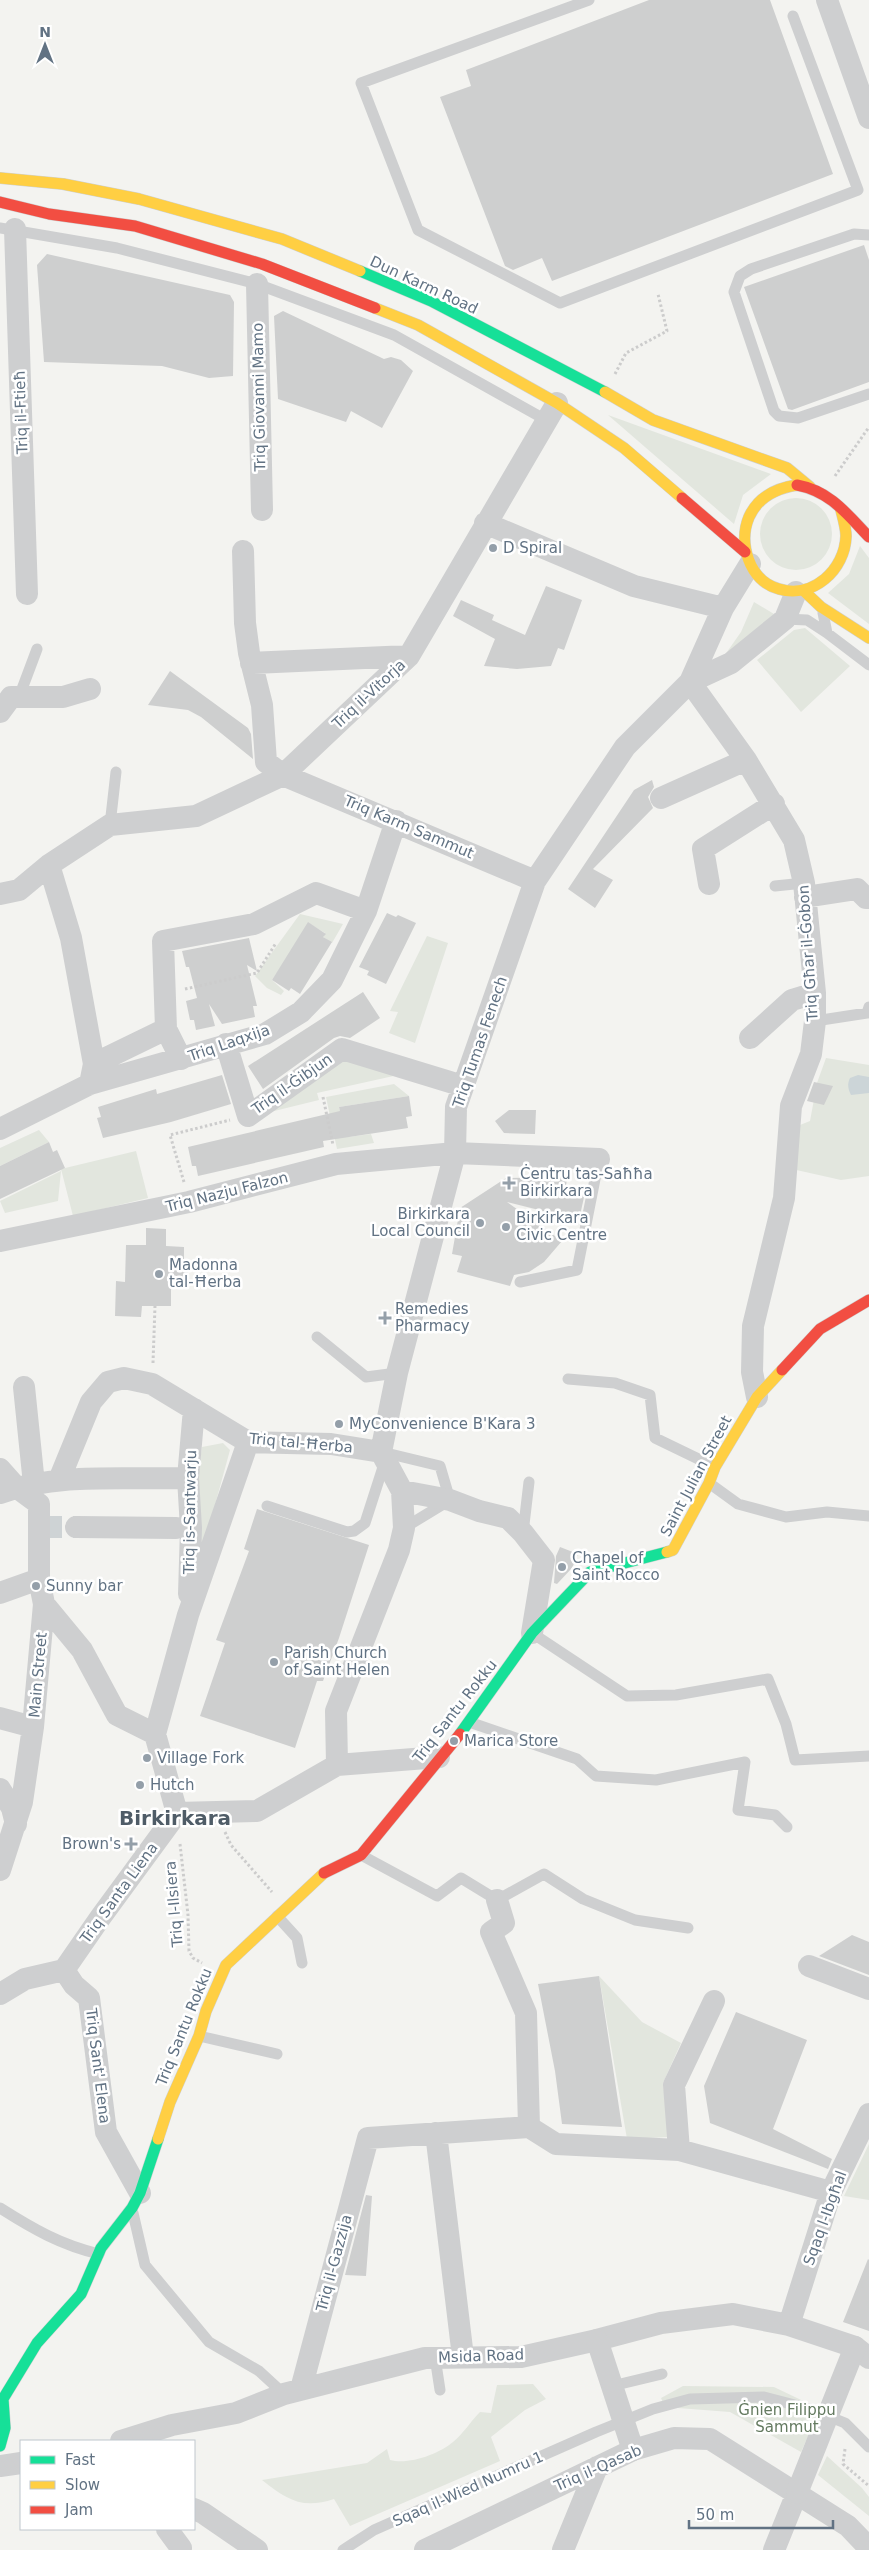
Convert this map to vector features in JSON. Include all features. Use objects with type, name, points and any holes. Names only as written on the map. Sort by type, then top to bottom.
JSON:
[{"type":"main road","name":"Dun Karm Road","points":[[0,178],[63,184],[139,199],[282,239],[431,301],[605,392],[653,420],[787,468],[810,487],[823,493],[869,537]]},
{"type":"main road","points":[[0,202],[49,214],[135,226],[259,274],[418,325],[552,411],[624,448],[747,558],[761,579],[777,588],[800,591],[821,608],[869,638]]},
{"type":"main road","name":"Dun Karm Road","points":[[747,558],[743,533],[746,523],[761,499],[775,490],[790,486],[810,487]]},
{"type":"main road","name":"Dun Karm Road","points":[[800,591],[818,587],[830,579],[842,566],[848,550],[849,533],[841,510]]},
{"type":"main road","name":"Saint Julian Street","points":[[532,1634],[590,1572],[673,1550],[709,1484],[715,1467],[757,1397],[820,1329],[869,1300]]},
{"type":"main road","name":"Triq Santu Rokku","points":[[0,2446],[5,2428],[1,2398],[37,2343],[81,2294],[99,2254],[136,2201],[170,2102],[199,2036],[206,2011],[226,1965],[280,1911],[321,1874],[362,1855],[439,1756],[469,1722],[532,1634]]},
{"type":"street","points":[[827,0],[869,118]]},
{"type":"street","name":"Triq il-Ftieħ","points":[[8,228],[27,594]]},
{"type":"street","name":"Triq Giovanni Mamo","points":[[259,274],[262,510]]},
{"type":"street","name":"Triq il-Vitorja","points":[[0,894],[18,890],[49,865],[110,825],[196,816],[283,775],[409,656],[552,411]]},
{"type":"street","points":[[485,523],[634,586],[724,608]]},
{"type":"street","points":[[243,551],[245,623],[251,663],[262,705],[266,762],[283,775]]},
{"type":"street","name":"Triq Tumas Fenech","points":[[690,682],[747,558]]},
{"type":"street","name":"Triq Tumas Fenech","points":[[383,1456],[397,1374],[455,1153],[456,1106],[536,880],[625,747],[690,682],[731,663],[784,619],[800,591]]},
{"type":"street","points":[[251,663],[409,656]]},
{"type":"street","name":"Triq Għar il-Ġobon","points":[[690,682],[746,760],[794,840],[804,890],[814,993],[815,1021],[811,1054],[791,1106],[784,1198],[753,1326],[752,1372],[757,1397]]},
{"type":"street","points":[[0,712],[11,697],[62,698],[90,689]]},
{"type":"street","points":[[661,798],[746,760]]},
{"type":"street","name":"Triq Karm Sammut","points":[[283,775],[536,880]]},
{"type":"street","points":[[709,884],[703,849],[774,804]]},
{"type":"street","name":"Triq Laqxija","points":[[92,1074],[181,1059],[226,1044],[265,1034],[301,1012],[332,980],[366,911],[396,821]]},
{"type":"street","points":[[49,865],[71,938],[92,1074]]},
{"type":"street","points":[[804,890],[858,889],[867,898]]},
{"type":"street","points":[[181,1059],[166,1029],[163,941],[254,924],[316,893],[366,911]]},
{"type":"street","points":[[750,1038],[792,1000],[814,993]]},
{"type":"street","name":"Triq Laqxija","points":[[0,1128],[166,1029]]},
{"type":"street","name":"Triq il-Ġibjun","points":[[226,1044],[248,1116],[342,1049],[463,1086]]},
{"type":"street","name":"Triq Nazju Falzon","points":[[0,1241],[189,1202],[336,1164],[455,1153],[599,1159]]},
{"type":"street","name":"Triq tal-Ħerba","points":[[59,1480],[91,1402],[108,1382],[124,1378],[152,1384],[248,1442],[332,1444],[383,1456]]},
{"type":"street","points":[[17,1488],[24,1386]]},
{"type":"street","name":"Triq is-Santwarju","points":[[188,1615],[191,1528],[188,1478],[194,1409]]},
{"type":"street","name":"Triq is-Santwarju","points":[[155,1734],[188,1615],[248,1442]]},
{"type":"street","points":[[337,1765],[336,1711],[399,1550],[404,1528],[402,1491],[383,1456]]},
{"type":"street","points":[[0,1469],[17,1488]]},
{"type":"street","points":[[17,1488],[59,1480],[188,1478]]},
{"type":"street","name":"Main Street","points":[[0,1870],[22,1802],[33,1727],[44,1604],[39,1578],[39,1504],[17,1488]]},
{"type":"street","points":[[402,1491],[450,1500],[479,1512],[508,1518],[523,1533],[544,1560],[532,1634]]},
{"type":"street","points":[[76,1527],[176,1528]]},
{"type":"street","points":[[0,1594],[39,1578]]},
{"type":"street","points":[[44,1604],[82,1650],[116,1715],[155,1734],[176,1813],[216,1814],[257,1810],[337,1765],[439,1756]]},
{"type":"street","points":[[0,1718],[33,1727]]},
{"type":"street","points":[[0,1789],[12,1808],[16,1824]]},
{"type":"street","name":"Triq Santa Liena","points":[[64,1970],[176,1813]]},
{"type":"street","points":[[497,1900],[504,1923],[491,1932],[526,2013],[528,2127]]},
{"type":"street","points":[[809,1966],[869,1989]]},
{"type":"street","points":[[0,1994],[25,1979],[64,1970]]},
{"type":"street","name":"Triq Sant' Elena","points":[[64,1970],[74,1985],[89,1998],[106,2132],[136,2201]]},
{"type":"street","points":[[679,2150],[674,2086],[714,2001]]},
{"type":"street","name":"Sqaq l-Ibgħal","points":[[789,2325],[831,2192],[869,2114]]},
{"type":"street","points":[[463,2357],[436,2133],[528,2127],[556,2144],[679,2150],[831,2192]]},
{"type":"street","name":"Triq il-Gazzija","points":[[292,2391],[368,2138],[436,2133]]},
{"type":"street","name":"Msida Road","points":[[124,2440],[172,2425],[236,2413],[292,2391],[425,2358],[521,2357],[661,2323],[733,2314],[789,2325],[862,2352]]},
{"type":"street","points":[[597,2340],[633,2450]]},
{"type":"street","points":[[774,2550],[797,2493],[862,2352]]},
{"type":"street","name":"Triq il-Qasab","points":[[425,2550],[633,2450],[674,2438],[710,2439],[848,2526],[869,2548]]},
{"type":"street","points":[[0,2466],[20,2463]]},
{"type":"street","points":[[563,2550],[597,2467]]},
{"type":"street","points":[[195,2509],[204,2513],[257,2550]]},
{"type":"street","points":[[168,2530],[182,2548]]},
{"type":"lane","points":[[589,0],[362,83],[418,230],[560,303],[858,190],[793,16]]},
{"type":"lane","points":[[48,235],[49,214]]},
{"type":"lane","points":[[8,228],[259,274],[394,335],[552,411]]},
{"type":"lane","points":[[869,235],[854,234],[751,269],[740,276],[734,292],[774,411],[779,416],[798,418],[869,394]]},
{"type":"lane","points":[[821,608],[827,633]]},
{"type":"lane","points":[[784,619],[806,620],[827,633],[869,665]]},
{"type":"lane","points":[[19,697],[37,649]]},
{"type":"lane","points":[[110,825],[116,772]]},
{"type":"lane","points":[[775,886],[804,890]]},
{"type":"lane","points":[[815,1021],[867,1013],[869,1007]]},
{"type":"lane","points":[[520,1282],[577,1270],[599,1159]]},
{"type":"lane","points":[[318,1337],[366,1377],[397,1374]]},
{"type":"lane","points":[[568,1379],[615,1383],[650,1395],[655,1438],[715,1467]]},
{"type":"lane","points":[[267,1506],[347,1532],[354,1532],[365,1523],[383,1456],[440,1466],[450,1500],[404,1528]]},
{"type":"lane","points":[[523,1533],[528,1482]]},
{"type":"lane","points":[[709,1484],[738,1504],[786,1518],[828,1512],[869,1516]]},
{"type":"lane","points":[[532,1634],[627,1696],[676,1696],[768,1679],[786,1724],[795,1760],[869,1756]]},
{"type":"lane","points":[[469,1722],[577,1759],[596,1776],[656,1780],[745,1762],[738,1810],[776,1815],[787,1827]]},
{"type":"lane","points":[[362,1855],[437,1896],[461,1878],[497,1900],[544,1874],[582,1899],[635,1920],[688,1928]]},
{"type":"lane","points":[[280,1911],[297,1938],[302,1963]]},
{"type":"lane","points":[[199,2036],[277,2054]]},
{"type":"lane","name":"Triq Sant' Elena","points":[[136,2201],[145,2265],[209,2342],[292,2391]]},
{"type":"lane","points":[[0,2208],[31,2228],[70,2247],[99,2254]]},
{"type":"lane","points":[[435,2357],[440,2390]]},
{"type":"lane","points":[[612,2386],[662,2374]]},
{"type":"lane","name":"Sqaq il-Wied Numru 1","points":[[343,2550],[374,2530],[596,2432],[653,2409],[690,2399],[764,2397],[810,2409],[844,2423],[869,2447]]},
{"type":"path","points":[[605,392],[626,353],[667,331],[658,294]]},
{"type":"path","points":[[823,493],[869,427]]},
{"type":"path","points":[[165,993],[258,973],[276,943]]},
{"type":"path","name":"Triq il-Ġibjun","points":[[323,1097],[336,1164]]},
{"type":"path","points":[[189,1202],[170,1135],[248,1116]]},
{"type":"path","points":[[152,1384],[155,1306]]},
{"type":"path","name":"Triq l-Ilsiera","points":[[176,1813],[186,1891],[189,1951],[193,1958],[221,1976]]},
{"type":"path","points":[[216,1814],[231,1844],[280,1911]]},
{"type":"path","points":[[845,2449],[843,2464],[869,2486]]},
{"type":"green space","points":[[608,415],[771,474],[743,495],[734,524]]},
{"type":"green space","points":[[796,498],[816,504],[826,514],[832,534],[826,554],[816,564],[796,570],[776,564],[766,554],[760,534],[766,514],[776,504]]},
{"type":"green space","points":[[860,546],[869,558],[869,624],[828,593],[849,574]]},
{"type":"green space","points":[[754,602],[774,614],[722,659],[741,632]]},
{"type":"green space","points":[[805,628],[850,666],[801,712],[757,660],[794,630]]},
{"type":"green space","points":[[300,914],[343,924],[332,943],[323,937],[325,933],[310,924],[272,980],[284,991],[281,995],[267,988],[255,976]]},
{"type":"green space","points":[[427,936],[448,943],[415,1043],[389,1033],[398,1012],[390,1011]]},
{"type":"green space","points":[[343,1053],[407,1073],[317,1093],[319,1100],[262,1114]]},
{"type":"green space","points":[[826,1058],[869,1065],[869,1176],[841,1180],[792,1169],[795,1127],[810,1121],[817,1083]]},
{"type":"green space","points":[[394,1084],[409,1096],[339,1107],[348,1137],[371,1134],[374,1143],[337,1149],[326,1097]]},
{"type":"green space","points":[[39,1130],[49,1142],[0,1166],[0,1148]]},
{"type":"green space","points":[[136,1151],[148,1198],[73,1216],[61,1169]]},
{"type":"green space","points":[[61,1171],[58,1201],[5,1213],[0,1201]]},
{"type":"green space","points":[[223,1443],[230,1450],[201,1556],[195,1496],[202,1447]]},
{"type":"green space","points":[[599,1976],[642,2022],[681,2043],[663,2083],[669,2137],[627,2139]]},
{"type":"green space","points":[[869,2144],[869,2200],[844,2196]]},
{"type":"green space","points":[[533,2384],[546,2399],[525,2410],[491,2437],[500,2461],[350,2526],[334,2499],[313,2503],[295,2501],[279,2493],[262,2480],[367,2463],[387,2449],[390,2460],[398,2461],[415,2460],[432,2454],[453,2442],[480,2412],[491,2413],[497,2385]]},
{"type":"green space","name":"Ġnien Filippu Sammut","points":[[683,2386],[774,2387],[820,2409],[801,2452],[730,2412],[665,2407],[661,2398]]},
{"type":"green space","points":[[827,2456],[862,2488],[869,2497],[869,2516],[818,2475]]},
{"type":"shaded area","points":[[858,1075],[869,1077],[869,1093],[851,1095],[848,1086],[849,1080]]},
{"type":"building","points":[[649,0],[770,0],[833,174],[552,281],[542,258],[513,270],[505,266],[440,97],[471,86],[466,70]]},
{"type":"building","points":[[864,245],[869,260],[869,382],[792,410],[788,409],[744,287]]},
{"type":"building","points":[[47,254],[230,295],[234,302],[233,376],[209,378],[162,366],[44,362],[37,265]]},
{"type":"building","points":[[283,311],[384,359],[391,357],[401,360],[413,371],[382,428],[351,411],[346,422],[278,399],[274,316]]},
{"type":"building","points":[[546,586],[582,600],[564,650],[558,648],[551,666],[517,669],[484,666],[495,639],[453,616],[461,600],[494,615],[492,620],[525,635]]},
{"type":"building","points":[[170,671],[248,728],[251,734],[253,759],[201,717],[188,710],[148,705]]},
{"type":"building","points":[[652,780],[654,787],[648,797],[653,808],[593,869],[613,880],[595,908],[568,889],[634,790]]},
{"type":"building","points":[[387,913],[396,917],[398,915],[416,923],[386,984],[367,975],[369,971],[359,967]]},
{"type":"building","points":[[308,922],[326,934],[323,937],[332,942],[300,994],[291,988],[289,991],[272,980]]},
{"type":"building","points":[[249,938],[257,971],[247,965],[257,1006],[253,1006],[255,1017],[222,1024],[209,1004],[215,1026],[196,1030],[194,1020],[190,1020],[186,1001],[197,998],[189,967],[186,967],[182,951]]},
{"type":"building","points":[[363,992],[380,1018],[350,1038],[340,1036],[334,1038],[263,1089],[248,1066]]},
{"type":"building","points":[[222,1075],[231,1104],[171,1122],[103,1138],[97,1118],[101,1117],[98,1107],[156,1089],[157,1094]]},
{"type":"building","points":[[814,1082],[833,1086],[824,1105],[807,1101]]},
{"type":"building","points":[[409,1096],[412,1116],[406,1117],[408,1128],[323,1141],[324,1147],[198,1176],[196,1166],[192,1166],[188,1147],[340,1111],[339,1107]]},
{"type":"building","points":[[509,1110],[536,1110],[535,1134],[504,1133],[495,1121]]},
{"type":"building","points":[[49,1142],[53,1152],[57,1150],[65,1168],[0,1199],[0,1166]]},
{"type":"building","name":"Birkirkara Civic Centre","points":[[567,1177],[566,1187],[586,1188],[579,1220],[507,1202],[562,1241],[544,1262],[529,1272],[514,1275],[510,1286],[457,1272],[462,1256],[452,1254],[460,1208],[506,1178]]},
{"type":"building","name":"Madonna tal-Ħerba","points":[[146,1228],[166,1229],[166,1246],[184,1247],[184,1266],[188,1267],[187,1286],[171,1285],[171,1306],[142,1306],[141,1317],[115,1316],[116,1281],[125,1282],[126,1245],[146,1245]]},
{"type":"building","name":"Parish Church of Saint Helen","points":[[257,1509],[369,1545],[339,1638],[323,1681],[317,1681],[295,1748],[200,1716],[225,1643],[216,1640],[249,1551],[244,1549]]},
{"type":"building","name":"Chapel of Saint Rocco","points":[[560,1547],[578,1554],[572,1568],[557,1584],[554,1583],[556,1556]]},
{"type":"building","points":[[852,1935],[869,1942],[869,1975],[819,1956]]},
{"type":"building","points":[[599,1976],[622,2127],[562,2124],[555,2071],[538,1984]]},
{"type":"building","points":[[736,2012],[807,2040],[773,2129],[832,2159],[828,2169],[710,2123],[704,2086]]},
{"type":"building","points":[[366,2195],[372,2196],[366,2276],[345,2275]]},
{"type":"building","points":[[869,2260],[869,2331],[843,2322]]},
{"type":"tunnel","points":[[40,1527],[76,1527]]},
{"type":"traffic: fast","points":[[360,271],[431,301],[605,392]]},
{"type":"traffic: fast","points":[[460,1734],[532,1633],[590,1572],[667,1552]]},
{"type":"traffic: fast","points":[[0,2446],[5,2428],[3,2399],[37,2343],[81,2294],[101,2248],[132,2208],[140,2193],[158,2139]]},
{"type":"traffic: slow","points":[[0,178],[63,184],[139,199],[282,239],[360,271]]},
{"type":"traffic: slow","points":[[375,308],[418,325],[557,403],[624,448],[682,498]]},
{"type":"traffic: slow","points":[[605,392],[653,420],[787,468],[810,487]]},
{"type":"traffic: slow","points":[[797,485],[782,488],[763,499],[753,510],[746,527],[745,538],[749,560],[753,570],[769,585],[792,591],[804,590],[815,586],[825,579],[840,560],[844,548],[846,536],[841,510]]},
{"type":"traffic: slow","points":[[804,591],[821,607],[869,638]]},
{"type":"traffic: slow","points":[[667,1552],[673,1550],[709,1483],[715,1467],[757,1397],[782,1370]]},
{"type":"traffic: slow","points":[[158,2139],[170,2102],[199,2036],[206,2011],[226,1965],[324,1873]]},
{"type":"traffic: jam","points":[[0,202],[49,214],[135,226],[262,264],[375,308]]},
{"type":"traffic: jam","points":[[797,485],[819,492],[828,498],[845,512],[869,537]]},
{"type":"traffic: jam","points":[[682,498],[745,552]]},
{"type":"traffic: jam","points":[[782,1370],[820,1329],[869,1300]]},
{"type":"traffic: jam","points":[[324,1873],[361,1855],[460,1734]]},
{"type":"place","name":"D Spiral","points":[[493,548]]},
{"type":"place","name":"Ċentru tas-Saħħa Birkirkara","points":[[509,1183]]},
{"type":"place","name":"Birkirkara Local Council","points":[[480,1223]]},
{"type":"place","name":"Birkirkara Civic Centre","points":[[506,1227]]},
{"type":"place","name":"Madonna tal-Ħerba","points":[[159,1274]]},
{"type":"place","name":"Remedies Pharmacy","points":[[385,1318]]},
{"type":"place","name":"MyConvenience B'Kara 3","points":[[339,1424]]},
{"type":"place","name":"Chapel of Saint Rocco","points":[[562,1567]]},
{"type":"place","name":"Sunny bar","points":[[36,1586]]},
{"type":"place","name":"Parish Church of Saint Helen","points":[[274,1662]]},
{"type":"place","name":"Marica Store","points":[[454,1741]]},
{"type":"place","name":"Village Fork","points":[[147,1758]]},
{"type":"place","name":"Hutch","points":[[140,1785]]},
{"type":"place","name":"Brown's","points":[[131,1844]]},
{"type":"district","name":"Birkirkara","points":[[175,1818]]}]
